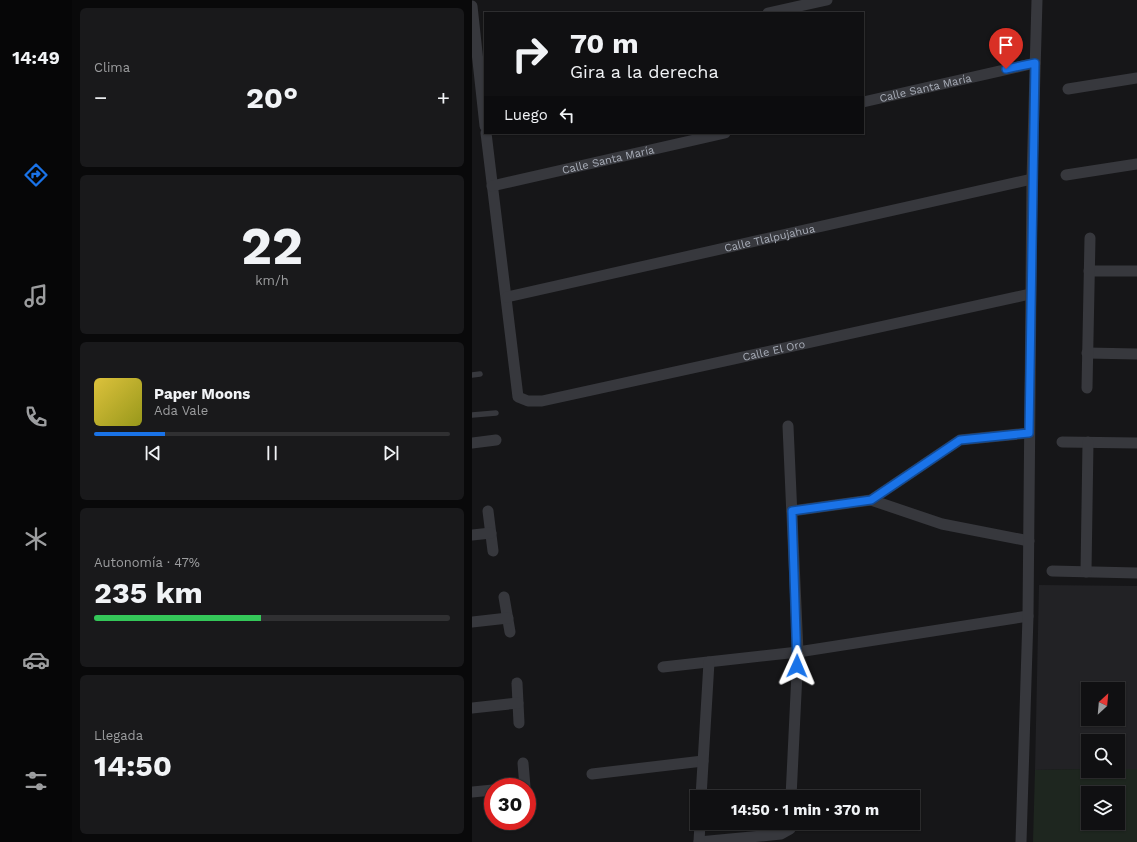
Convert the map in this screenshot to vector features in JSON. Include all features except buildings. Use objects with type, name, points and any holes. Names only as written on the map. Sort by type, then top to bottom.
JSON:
[{"type":"street","points":[[772,12],[824,0]]},
{"type":"street","points":[[1021,842],[1028,616],[1030,294],[1037,0]]},
{"type":"street","points":[[472,6],[482,76],[484,109]]},
{"type":"street","name":"Calle Santa María","points":[[864,102],[1035,63]]},
{"type":"street","points":[[1068,89],[1137,78]]},
{"type":"street","points":[[486,134],[507,296]]},
{"type":"street","name":"Calle Santa María","points":[[492,186],[721,134]]},
{"type":"street","points":[[1066,175],[1137,164]]},
{"type":"street","name":"Calle Tlalpujahua","points":[[507,296],[1032,179]]},
{"type":"street","points":[[1087,388],[1090,238]]},
{"type":"street","points":[[1089,271],[1137,271]]},
{"type":"street","name":"Calle El Oro","points":[[507,296],[518,396],[528,401],[542,401],[1030,294]]},
{"type":"street","points":[[1087,353],[1137,354]]},
{"type":"street","points":[[788,426],[798,652],[791,790]]},
{"type":"street","points":[[792,511],[871,500],[960,440],[1029,433]]},
{"type":"street","points":[[472,443],[496,440]]},
{"type":"street","points":[[1062,442],[1137,443]]},
{"type":"street","points":[[1086,572],[1088,442]]},
{"type":"street","points":[[871,500],[942,524],[1029,541]]},
{"type":"street","points":[[488,512],[493,551]]},
{"type":"street","points":[[472,535],[491,533]]},
{"type":"street","points":[[1052,571],[1137,573]]},
{"type":"street","points":[[504,597],[510,632]]},
{"type":"street","points":[[663,667],[798,652],[1028,616]]},
{"type":"street","points":[[472,622],[508,618]]},
{"type":"street","points":[[701,790],[709,662]]},
{"type":"street","points":[[517,682],[519,723]]},
{"type":"street","points":[[472,708],[518,703]]},
{"type":"street","points":[[592,774],[703,761]]},
{"type":"street","points":[[523,778],[524,763]]},
{"type":"street","points":[[472,792],[484,791]]},
{"type":"street","points":[[700,830],[699,842],[781,834],[788,830]]},
{"type":"lane","points":[[472,375],[480,374]]},
{"type":"lane","points":[[472,415],[496,413]]},
{"type":"shaded area","points":[[1039,585],[1137,586],[1137,769],[1125,769],[1125,734],[1081,734],[1081,769],[1035,770]]},
{"type":"shaded area","points":[[1081,769],[1081,778],[1125,778],[1125,769],[1137,769],[1137,842],[1033,842],[1035,770]]},
{"type":"route","points":[[797,666],[798,652],[792,511],[871,500],[960,440],[1029,433],[1030,294],[1035,63],[1006,69]]}]
